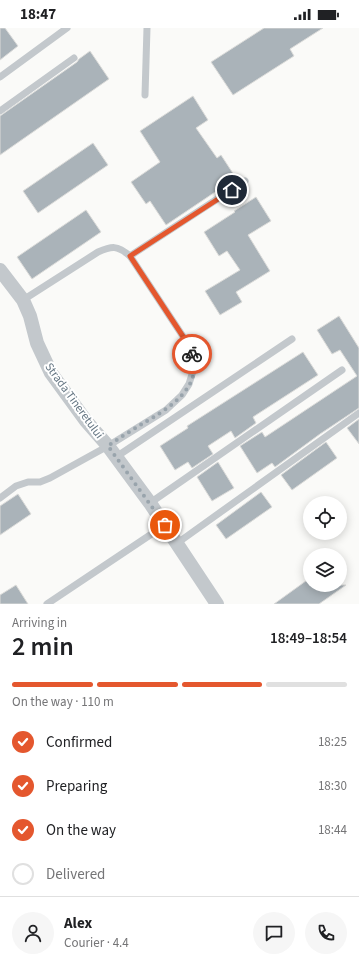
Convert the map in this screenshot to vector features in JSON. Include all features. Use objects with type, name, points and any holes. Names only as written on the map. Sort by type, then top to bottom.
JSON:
[{"type":"street","name":"Strada Tineretului","points":[[0,270],[23,300],[30,316],[37,342],[51,373],[86,420],[108,446],[150,504],[217,604]]},
{"type":"lane","points":[[0,77],[67,28]]},
{"type":"lane","points":[[145,95],[147,28]]},
{"type":"lane","points":[[0,111],[74,58]]},
{"type":"lane","points":[[130,256],[245,181]]},
{"type":"lane","points":[[0,498],[16,486],[28,482],[40,482],[50,478],[108,446],[166,410],[182,395],[189,384],[193,371],[193,357],[188,344],[130,256],[122,249],[109,247],[98,252],[23,300]]},
{"type":"lane","points":[[116,457],[292,339]]},
{"type":"lane","points":[[150,504],[342,370]]},
{"type":"lane","points":[[176,544],[359,413]]},
{"type":"lane","points":[[47,604],[165,525]]},
{"type":"building","points":[[0,28],[5,28],[18,46],[0,60]]},
{"type":"building","points":[[264,28],[323,28],[290,49],[294,56],[233,95],[211,62]]},
{"type":"building","points":[[90,51],[109,79],[0,155],[0,116],[77,62]]},
{"type":"building","points":[[193,96],[208,120],[196,128],[217,158],[221,155],[236,178],[166,225],[150,201],[146,204],[131,182],[160,162],[140,131]]},
{"type":"building","points":[[93,143],[108,165],[38,213],[23,191]]},
{"type":"building","points":[[256,197],[271,221],[248,235],[270,271],[236,292],[242,302],[220,315],[205,291],[240,270],[227,251],[219,256],[204,232]]},
{"type":"building","points":[[86,210],[101,232],[32,279],[17,257]]},
{"type":"building","points":[[339,316],[359,348],[359,408],[275,467],[272,463],[257,473],[240,446],[262,432],[265,437],[357,376],[340,350],[332,354],[317,330]]},
{"type":"building","points":[[303,352],[318,375],[253,417],[256,423],[235,438],[231,431],[208,446],[213,454],[192,468],[188,462],[175,470],[160,446],[188,428],[187,426]]},
{"type":"building","points":[[359,419],[359,444],[347,428]]},
{"type":"building","points":[[326,442],[337,458],[292,490],[281,475]]},
{"type":"building","points":[[218,462],[234,488],[212,501],[197,477]]},
{"type":"building","points":[[261,492],[272,507],[226,539],[216,525]]},
{"type":"building","points":[[18,494],[31,514],[0,535],[0,506]]},
{"type":"building","points":[[303,583],[303,592],[336,592],[319,604],[274,604]]},
{"type":"building","points":[[16,585],[28,604],[0,604],[0,595]]},
{"type":"way so far","points":[[165,525],[108,446],[166,410],[182,395],[189,384],[193,371],[192,354]]},
{"type":"route","points":[[192,354],[188,344],[130,256],[232,190]]}]
